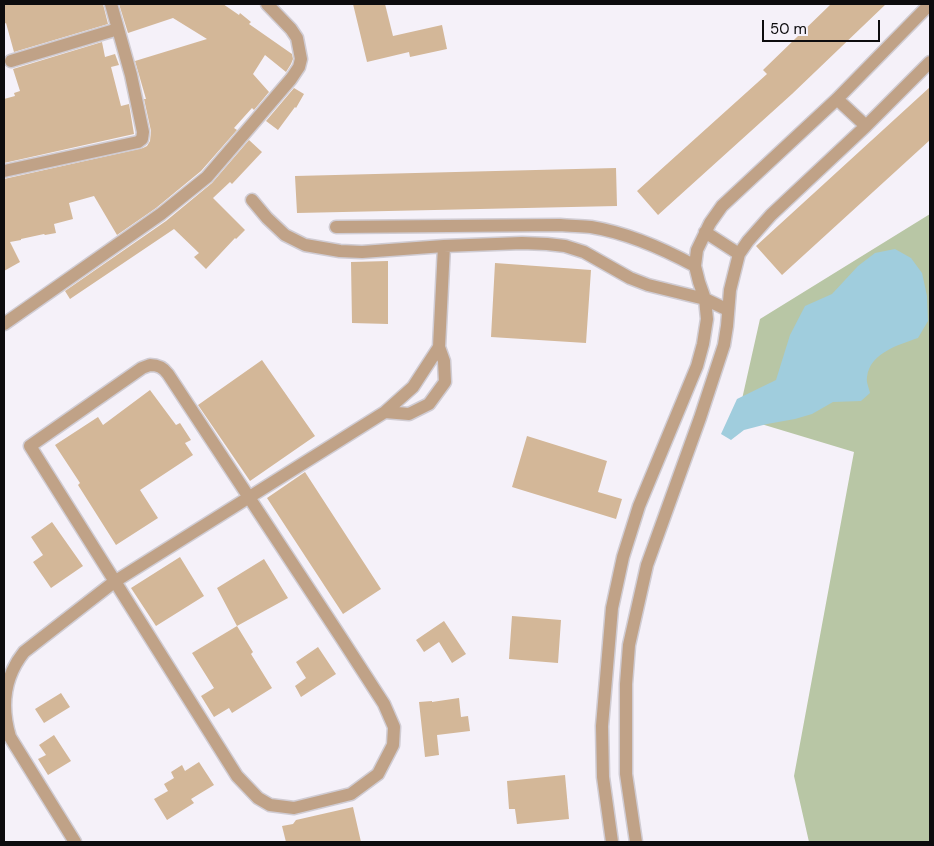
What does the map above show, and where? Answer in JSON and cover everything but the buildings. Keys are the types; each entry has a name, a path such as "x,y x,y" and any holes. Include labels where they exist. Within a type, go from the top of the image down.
{"street":[{"path":"4,171 141,141 143,132 133,85 111,4"},
{"path":"4,324 161,214 207,177 291,79 299,67 301,59 297,38 292,29 267,4"},
{"path":"612,842 603,777 602,726 612,608 623,557 639,506 697,366 703,344 707,319 706,299 695,266 697,250 705,232 722,206 837,99 930,4"},
{"path":"12,61 118,29"},
{"path":"636,842 626,774 626,684 629,645 647,565 700,418 724,344 732,281 739,254 771,215 866,126 930,62"},
{"path":"837,99 866,126"},
{"path":"252,200 285,235 304,245 340,252 522,243 565,246 584,252 630,278 648,285 706,299 728,310"},
{"path":"336,227 560,225 590,227 653,245 695,266"},
{"path":"705,232 739,254"},
{"path":"385,412 410,414 429,404 445,382 444,361 439,347 444,246"},
{"path":"75,842 10,737 6,725 5,711 8,680 16,662 24,652 114,582 385,412 413,387 439,347"},
{"path":"150,365 160,366 164,369 249,497 384,704 394,727 393,745 378,774 351,794 294,808 270,805 258,798 237,776 114,582 30,446 142,368 150,365"}],"green space":[{"path":"930,214 930,842 809,842 794,776 854,452 738,417 760,319"}],"water":[{"path":"895,249 911,258 922,273 927,296 928,321 918,338 886,351 873,362 867,377 870,393 861,401 833,402 812,414 744,430 731,440 721,434 737,399 776,380 790,335 805,306 832,294 858,266 875,253"}]}
